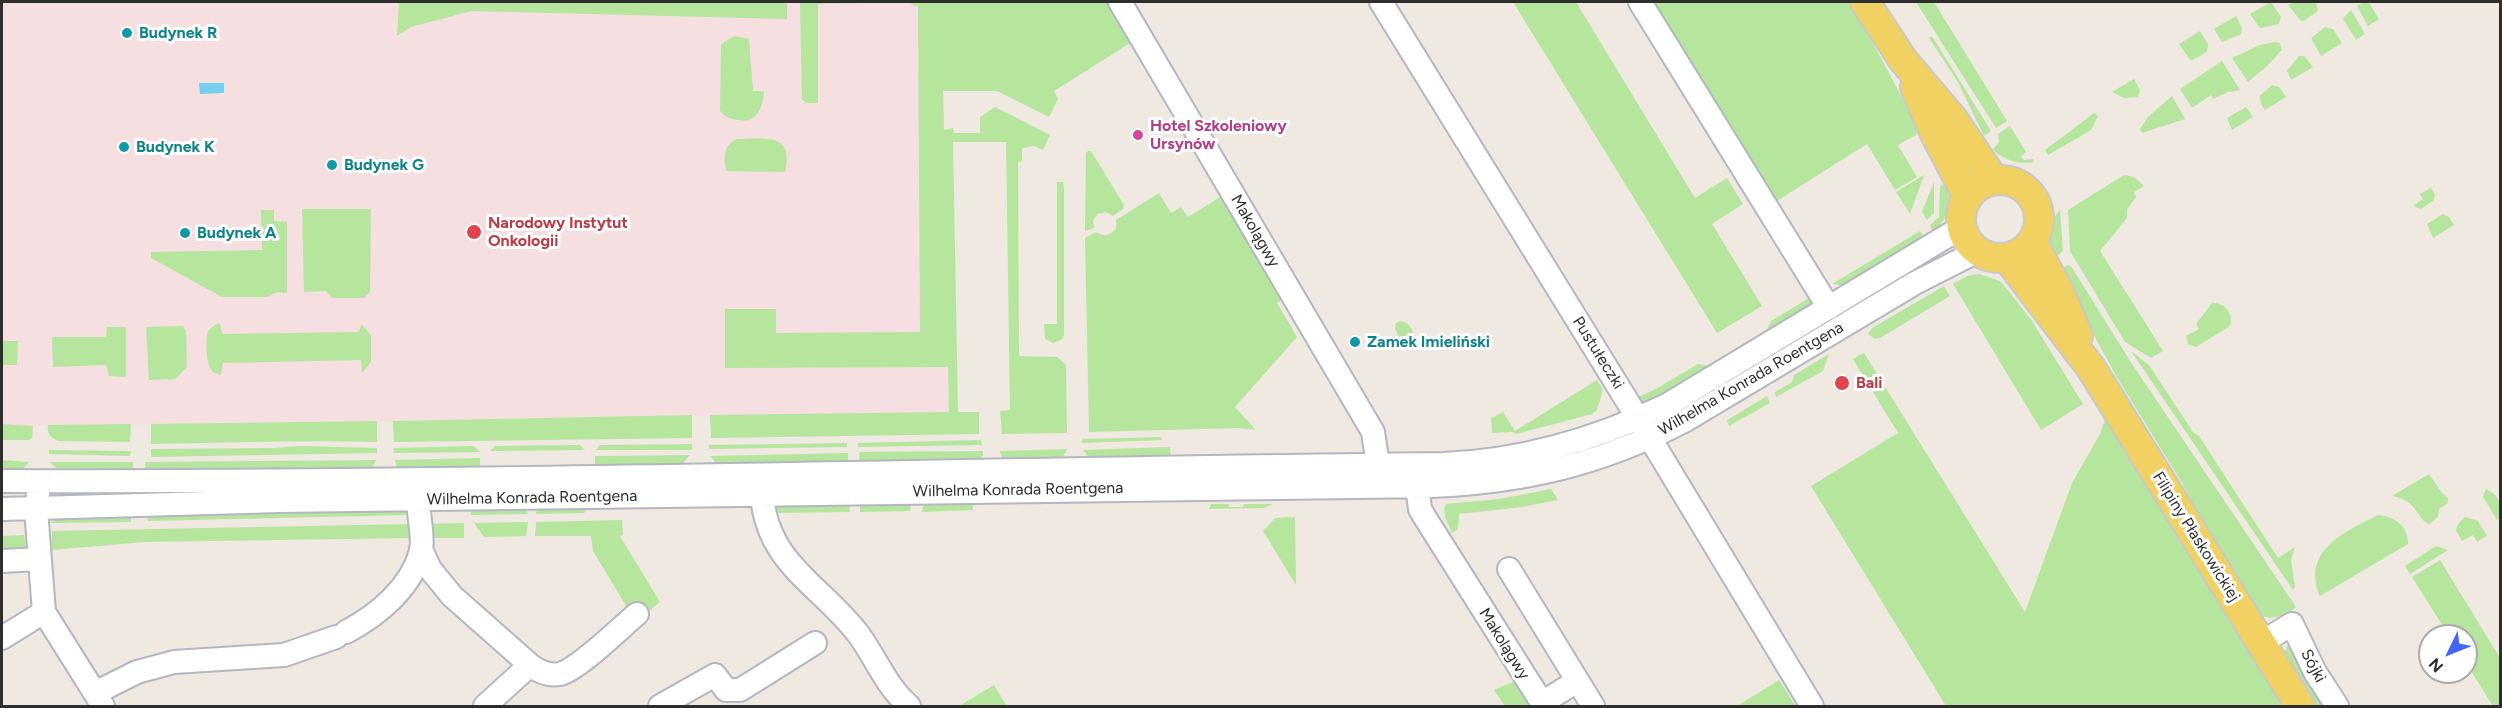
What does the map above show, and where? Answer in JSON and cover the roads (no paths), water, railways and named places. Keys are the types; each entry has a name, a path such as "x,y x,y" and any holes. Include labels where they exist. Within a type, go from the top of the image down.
{"main road":[{"path":"1866,2 1904,60 1953,119 1994,180"},
{"path":"1904,60 1935,134 1968,197"},
{"path":"1994,180 2015,182 2029,192 2040,217 2038,230 2032,242 2025,250 2007,258 1997,258 1978,251 1970,243 1962,227 1961,216 1968,197 1979,186 1994,180"},
{"name":"Filipiny Płaskowickiej","path":"2032,242 2059,291 2091,368"},
{"name":"Filipiny Płaskowickiej","path":"2007,258 2091,368 2300,706"}],"street":[{"name":"Makolągwy","path":"1120,2 1373,432 1378,465"},
{"name":"Pustułeczki","path":"1381,2 1644,428 1812,706"},
{"path":"1640,2 1829,308"},
{"name":"Wilhelma Konrada Roentgena","path":"2,509 222,502 1416,486 1496,482 1537,475 1594,460 1644,428 1694,390 1962,227"},
{"name":"Wilhelma Konrada Roentgena","path":"2,481 139,483 1378,465 1456,463 1511,458 1684,421 1915,283 1978,251"},
{"path":"39,481 36,509 44,612 99,700 137,672 174,662 284,655 341,635 373,616 395,595 413,569 421,549"},
{"name":"Makolągwy","path":"1416,486 1420,509 1424,516 1543,705"},
{"path":"762,495 767,526 779,550 854,629 890,688 909,706"},
{"path":"418,499 421,549 430,569 452,596 537,670 549,674 568,671 637,614"},
{"path":"2,561 39,559"},
{"path":"1509,569 1593,706"},
{"path":"2,638 44,612"},
{"name":"Sójki","path":"2261,643 2292,624 2315,672 2337,706"},
{"path":"660,706 715,675 726,690 740,690 815,643"},
{"path":"485,706 530,665"},
{"path":"1543,705 1577,681"}],"water":[{"path":"199,83 224,83 224,93 200,94"}],"place":[{"name":"Budynek R","path":"127,33"},
{"name":"Hotel Szkoleniowy Ursynów","path":"1138,135"},
{"name":"Budynek K","path":"124,147"},
{"name":"Budynek G","path":"332,165"},
{"name":"Narodowy Instytut Onkologii","path":"474,232"},
{"name":"Budynek A","path":"185,233"},
{"name":"Zamek Imieliński","path":"1355,342"},
{"name":"Bali","path":"1842,383"}]}
